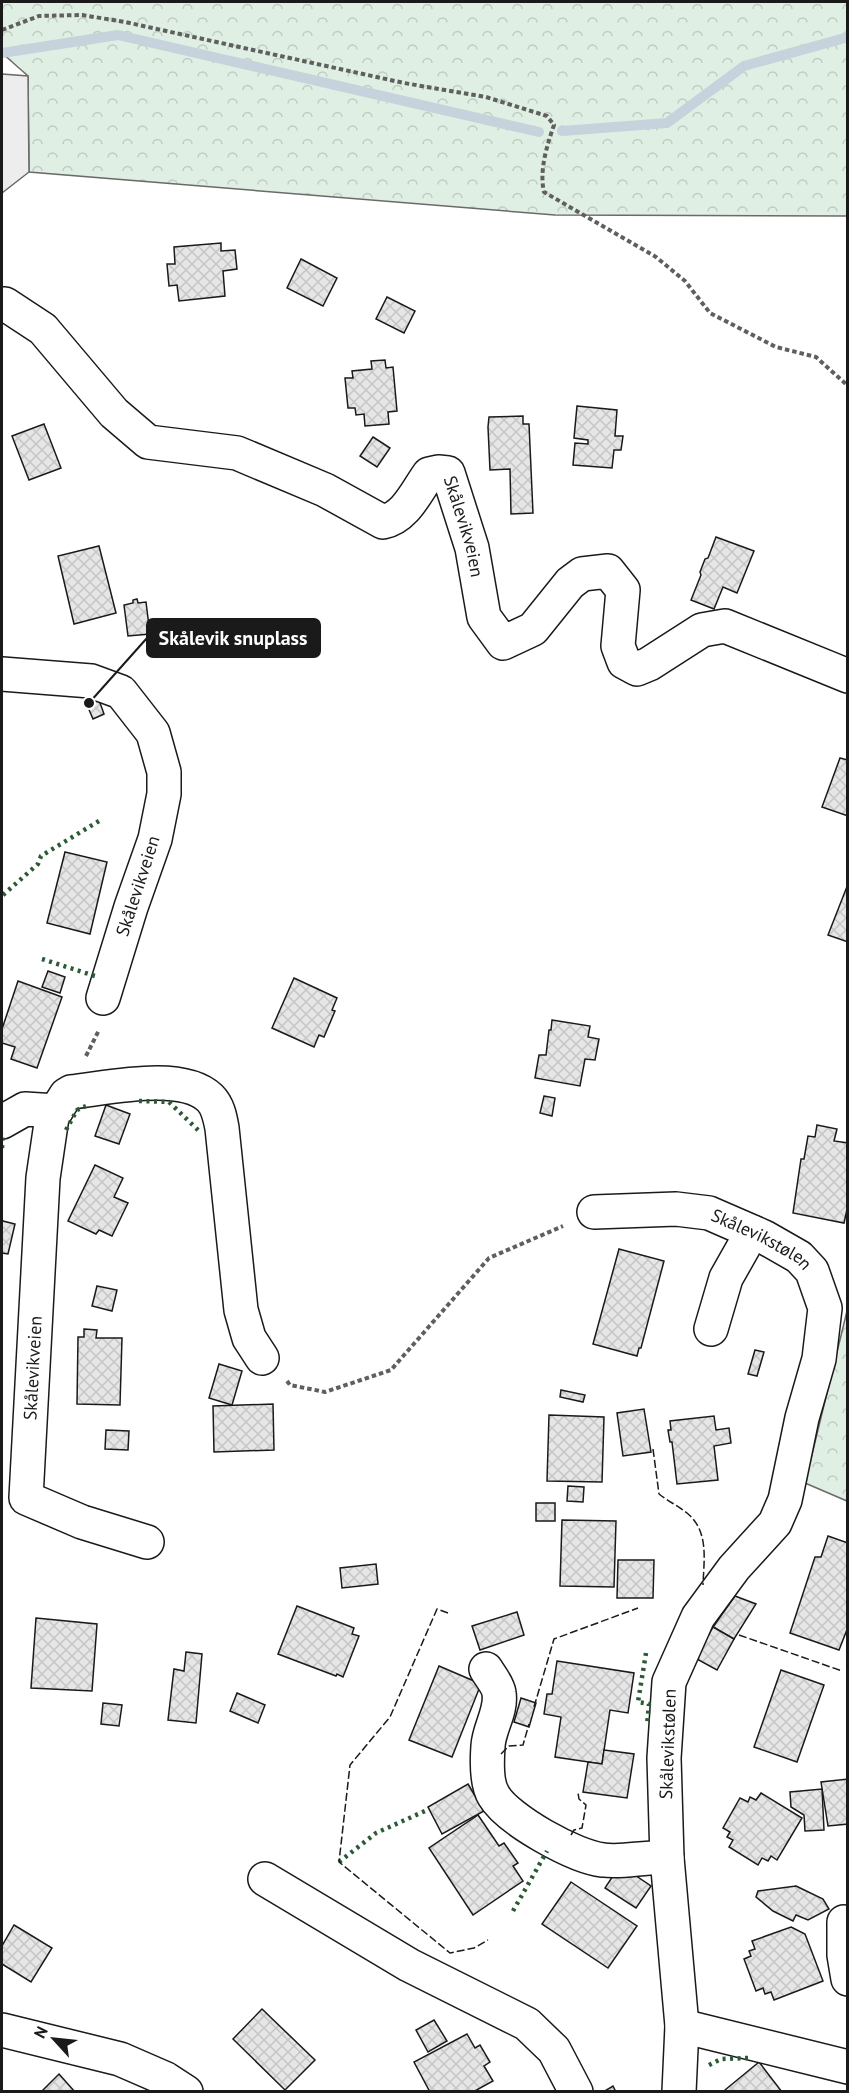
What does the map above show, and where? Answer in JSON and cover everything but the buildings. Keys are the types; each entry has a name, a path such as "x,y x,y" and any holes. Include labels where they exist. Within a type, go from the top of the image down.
{"street":[{"name":"Skålevikveien","path":"2,304 43,329 114,413 148,442 237,453 325,490 383,522 395,520 402,513 429,474 448,473 472,548 484,617 503,643 533,629 570,583 582,574 608,571 623,590 618,646 624,662 637,669 649,664 702,630 725,626 848,676"},
{"name":"Skålevikveien","path":"2,674 91,681 111,688 121,692 153,732 164,772 164,794 155,839 103,998"},
{"path":"2,1122 25,1109 166,1082 195,1088 210,1098 218,1110 222,1128 241,1310 249,1338 262,1358"},
{"name":"Skålevikveien","path":"64,1101 52,1117 44,1178 26,1498 82,1522 147,1542"},
{"name":"Skålevikstølen","path":"594,1212 676,1209 709,1213 752,1232 799,1257 812,1271 825,1308 819,1359 802,1418 785,1500 775,1523 734,1568 698,1617 669,1682 664,1758 667,1858 682,2026 679,2091"},
{"path":"711,1329 726,1278 752,1232"},
{"path":"486,1669 499,1691 498,1708 488,1744 488,1776 493,1796 508,1811 531,1828 581,1856 605,1861 667,1858"},
{"path":"265,1880 410,1965 527,2024 554,2050 576,2091"},
{"path":"844,1922 844,1954 848,1979"},
{"path":"682,2026 848,2067"},
{"path":"2,2031 120,2059 166,2079 186,2091"}],"path":[{"path":"2,30 39,16 82,15 125,22 404,83 486,98 547,116 554,125 541,181 544,192 656,257 685,280 711,313 776,347 816,357 848,386"},
{"path":"64,1101 75,1070 91,1049 104,1020 103,998"},
{"path":"262,1358 290,1385 324,1392 392,1370 489,1258 594,1212"}],"green space":[{"path":"2,2 847,2 847,216 555,215 29,172 28,76 2,53"},
{"path":"847,1311 847,1501 805,1483"}],"shaded area":[{"path":"2,74 28,76 29,172 2,193"}],"waterway":[{"path":"2,53 118,35 539,132"},
{"path":"562,131 667,123 744,66 848,37"}],"hedge":[{"path":"3,895 38,864 41,856 99,821"},
{"path":"42,959 98,977"},
{"path":"139,1101 169,1102 200,1132"},
{"path":"66,1130 77,1110 86,1106"},
{"path":"2,1148 3,1133"},
{"path":"646,1653 638,1702 649,1704 647,1725"},
{"path":"339,1862 376,1833 425,1811"},
{"path":"513,1911 547,1851"},
{"path":"709,2065 721,2059 748,2058"}],"fence":[{"path":"653,1449 659,1494 687,1513 699,1528 704,1546 703,1585"},
{"path":"534,1707 554,1639 638,1608"},
{"path":"448,1613 437,1609 390,1717 350,1765 339,1862 450,1953 474,1948 488,1940"},
{"path":"739,1635 842,1671"},
{"path":"501,1754 509,1746 523,1745 529,1724"},
{"path":"571,1835 574,1830 582,1828 586,1805 579,1799 578,1793"}],"place":[{"name":"Skålevik snuplass","path":"89,703"}]}
